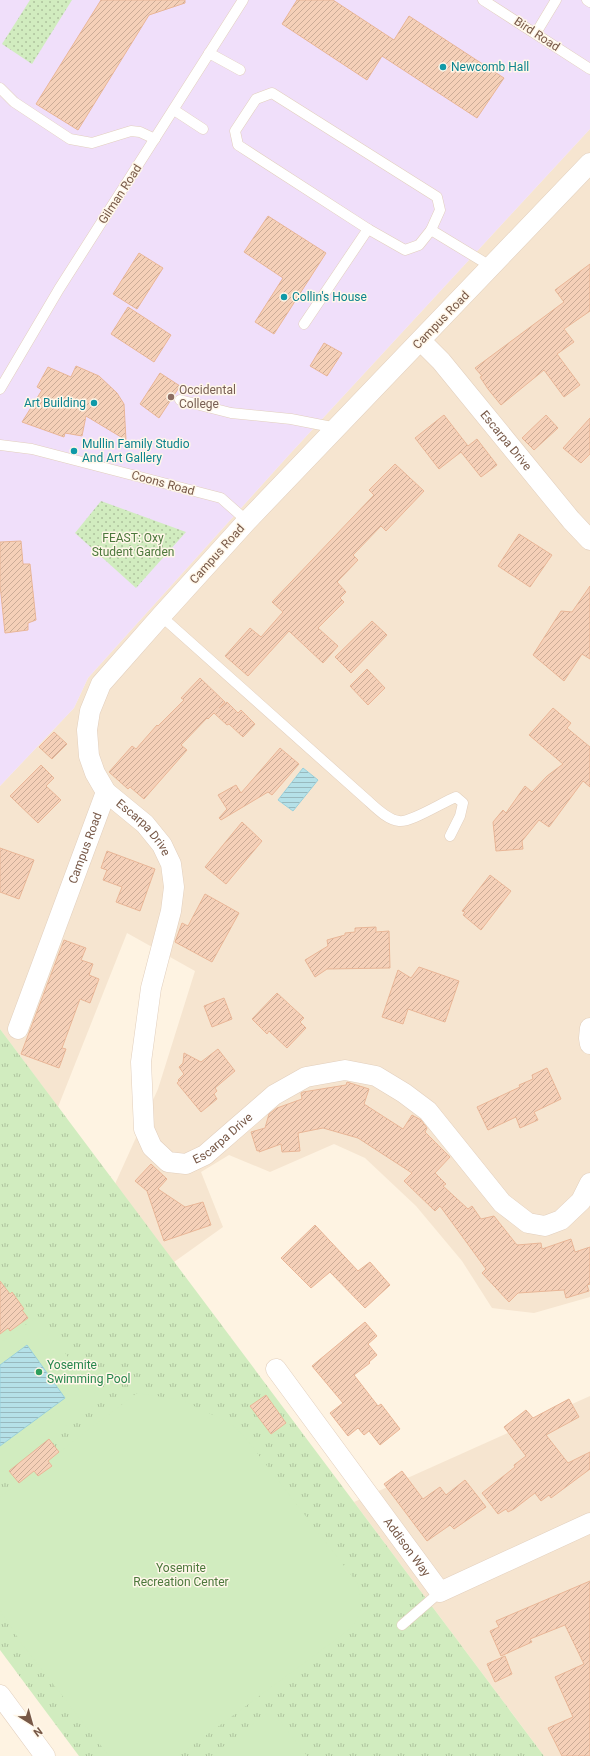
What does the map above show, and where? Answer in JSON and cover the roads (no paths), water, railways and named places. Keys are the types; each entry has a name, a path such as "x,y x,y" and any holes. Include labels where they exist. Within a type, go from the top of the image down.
{"street":[{"name":"Campus Road","path":"18,1029 106,792 95,773 89,756 87,730 90,711 101,684 247,521 590,163"},
{"name":"Escarpa Drive","path":"421,341 441,361 571,520 590,540"},
{"name":"Escarpa Drive","path":"106,792 145,824 162,845 171,864 174,887 171,911 151,988 141,1062 144,1129 152,1147 168,1162 186,1164 205,1154 274,1095 306,1077 345,1070 376,1076 404,1093 428,1111 502,1203 528,1223 545,1226 561,1220 581,1201 590,1183"},
{"path":"590,1028 588,1038 590,1044"},
{"name":"Addison Way","path":"276,1369 440,1592"},
{"path":"440,1592 590,1523"},
{"path":"2,1702 45,1756"}],"lane":[{"name":"Gilman Road","path":"0,389 59,289 243,0"},
{"name":"Bird Road","path":"483,0 590,69"},
{"path":"536,33 556,0"},
{"path":"210,53 240,70"},
{"path":"0,88 14,102 70,139 92,143 131,131 140,132 155,139"},
{"path":"272,94 436,197 440,210 431,230 419,245 405,250 368,229 238,145 235,131 256,99 272,94"},
{"path":"174,110 203,129"},
{"path":"304,324 368,229"},
{"path":"431,230 492,267"},
{"path":"180,400 231,413 291,419 337,428"},
{"name":"Coons Road","path":"0,445 32,449 221,498 247,521"},
{"path":"161,616 386,816 399,821 411,819 442,802 456,797 463,803 460,816 450,836"},
{"path":"402,1625 440,1592"}],"water":[{"path":"303,768 318,780 293,811 278,800"},
{"path":"27,1345 65,1398 0,1446 0,1365"}],"place":[{"name":"Newcomb Hall","path":"443,67"},
{"name":"Collin's House","path":"284,297"},
{"name":"Occidental College","path":"171,397"},
{"name":"Art Building","path":"94,403"},
{"name":"Mullin Family Studio And Art Gallery","path":"74,451"},
{"name":"Yosemite Swimming Pool","path":"39,1372"}],"park label":[{"name":"FEAST: Oxy Student Garden","path":"133,545"},
{"name":"Yosemite Recreation Center","path":"181,1575"}]}
